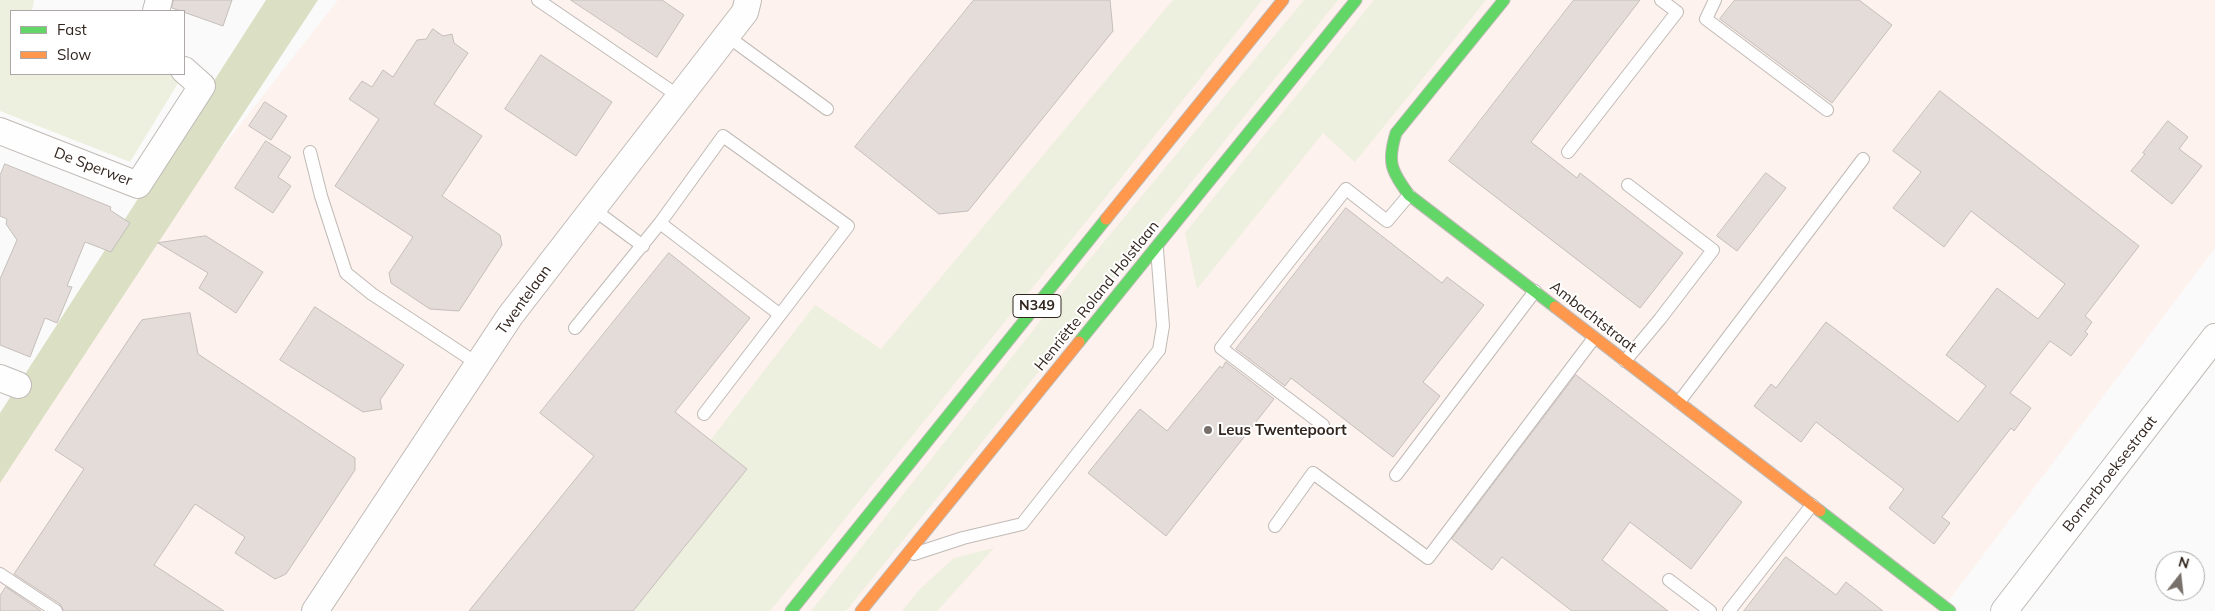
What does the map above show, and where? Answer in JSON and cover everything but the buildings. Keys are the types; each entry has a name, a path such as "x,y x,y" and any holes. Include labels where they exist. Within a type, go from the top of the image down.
{"main road":[{"name":"N349","path":"791,611 1283,0"},
{"name":"Henriëtte Roland Holstlaan","path":"861,611 1356,0"},
{"name":"Ambachtstraat","path":"1504,0 1396,133 1389,155 1392,174 1409,195 1950,611"}],"street":[{"name":"Twentelaan","path":"315,611 510,316 727,36 745,12 748,0"},
{"name":"De Sperwer","path":"0,131 138,185 202,86 185,71"},
{"name":"Bornerbroeksestraat","path":"2004,611 2215,337"}],"lane":[{"path":"538,0 680,96"},
{"path":"1568,152 1677,12 1661,0"},
{"path":"1715,0 1706,19 1826,110"},
{"path":"727,36 827,109"},
{"path":"575,328 643,246 723,136 848,226 704,414"},
{"path":"310,152 321,196 346,273 372,294 478,364"},
{"path":"1678,402 1863,159"},
{"path":"1625,361 1713,250 1628,185"},
{"path":"1323,425 1221,348 1346,190 1387,221 1409,195"},
{"path":"593,209 643,246"},
{"path":"660,223 780,314"},
{"path":"904,558 962,538 1022,524 1159,350 1163,326 1157,247"},
{"path":"1396,476 1535,291"},
{"path":"1275,526 1313,473 1428,558 1594,338"},
{"path":"1729,611 1812,505"},
{"path":"0,574 56,611"},
{"path":"1669,580 1710,611"}],"shaded area":[{"path":"338,0 2215,0 2215,248 1941,611 0,611 0,474 78,331"}],"green space":[{"path":"0,0 34,0 32,10 10,10 10,75 173,75 180,80 130,162 0,111"},
{"path":"266,0 318,0 0,483 0,413"},
{"path":"1173,0 1262,0 1101,203 770,611 633,611 678,554 687,547 651,517 815,305 881,349"},
{"path":"1304,0 1338,0 846,611 811,611 1080,271"},
{"path":"1374,0 1486,0 1355,162 1323,133 1197,289 1185,233"},
{"path":"994,548 937,611 902,611 919,590 954,558"}],"traffic: fast":[{"path":"1079,342 1356,0"},
{"path":"1504,0 1396,133 1391,159 1392,166 1409,195 1555,307"},
{"path":"791,611 1106,219"},
{"path":"1820,511 1950,611"}],"traffic: slow":[{"path":"1106,219 1283,0"},
{"path":"1555,307 1820,511"},
{"path":"861,611 1079,342"}],"place":[{"name":"Leus Twentepoort","path":"1208,430"}]}
